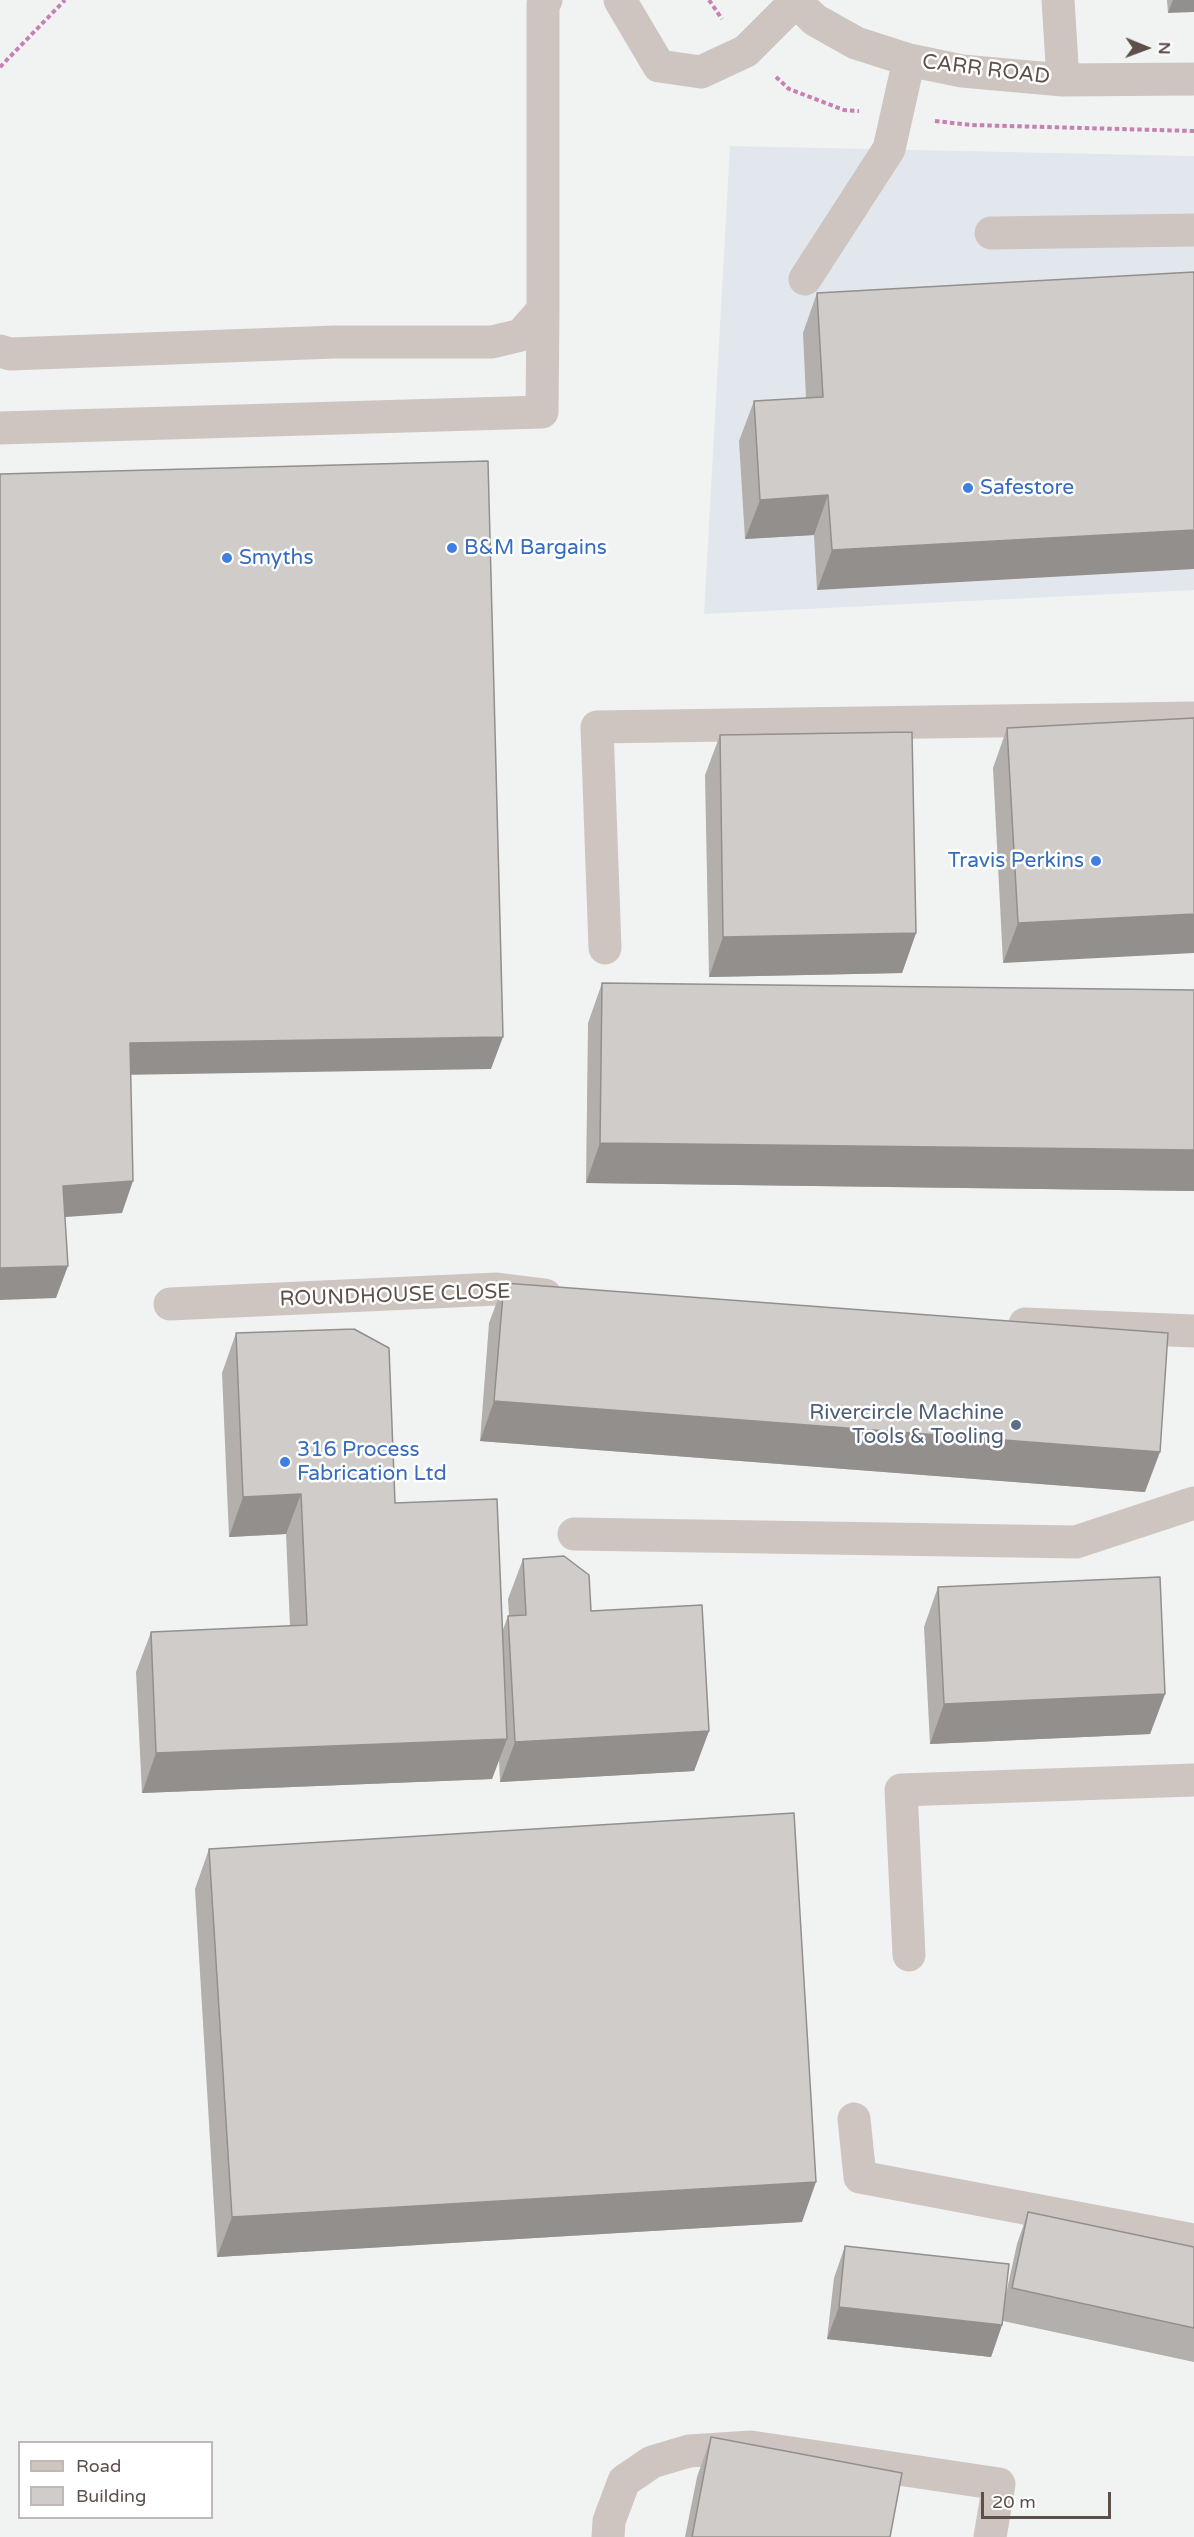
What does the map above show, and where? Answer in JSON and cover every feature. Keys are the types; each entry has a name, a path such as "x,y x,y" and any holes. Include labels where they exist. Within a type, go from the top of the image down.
{"street":[{"path":"0,428 542,412 543,4 546,0"},
{"path":"620,0 659,66 701,72 746,51 795,1"},
{"path":"1058,0 1063,80"},
{"name":"CARR ROAD","path":"795,1 815,20 856,43 909,60 962,71 1063,80 1194,79"},
{"path":"805,279 889,150 909,60"},
{"path":"991,233 1194,230"},
{"path":"0,351 10,354 336,342 492,342 521,335 543,310"},
{"path":"605,948 597,727 1194,718"},
{"name":"ROUNDHOUSE CLOSE","path":"170,1304 497,1290 579,1298"},
{"path":"992,1323 1194,1331"},
{"path":"574,1534 1076,1542 1194,1503"},
{"path":"909,1955 901,1790 1194,1780"},
{"path":"854,2119 860,2177 1194,2240"},
{"path":"608,2537 609,2521 624,2481 652,2462 689,2451 751,2446 999,2484 990,2537"}],"path":[{"path":"0,67 64,0"}],"shaded area":[{"path":"730,146 1194,156 1194,590 704,614"}],"building":[{"name":"Safestore","path":"1194,272 1194,530 832,550 828,495 760,500 754,401 823,397 817,293"},
{"path":"488,461 503,1037 130,1043 133,1181 63,1186 68,1266 0,1268 0,474"},
{"name":"Travis Perkins","path":"1194,718 1194,914 1018,923 1007,728"},
{"path":"912,732 916,933 723,937 720,735"},
{"path":"602,983 1194,990 1194,1150 600,1143"},
{"path":"504,1283 1168,1333 1160,1452 494,1401"},
{"path":"354,1329 389,1348 395,1503 497,1499 507,1739 156,1753 151,1632 307,1625 301,1494 243,1497 236,1333"},
{"path":"564,1556 589,1575 591,1611 702,1605 709,1731 515,1742 508,1616 526,1615 523,1559"},
{"path":"1160,1577 1165,1694 944,1704 938,1587"},
{"path":"794,1813 816,2182 232,2217 209,1849"},
{"path":"1028,2212 1194,2247 1194,2328 1012,2288"},
{"path":"845,2246 1009,2264 1002,2325 839,2307"},
{"path":"711,2437 902,2473 890,2537 692,2537"}],"place":[{"name":"Safestore","path":"968,488"},
{"name":"B&M Bargains","path":"452,548"},
{"name":"Smyths","path":"227,558"},
{"name":"Travis Perkins","path":"1096,861"},
{"name":"Rivercircle Machine Tools & Tooling","path":"1016,1425"},
{"name":"316 Process Fabrication Ltd","path":"285,1462"}]}
